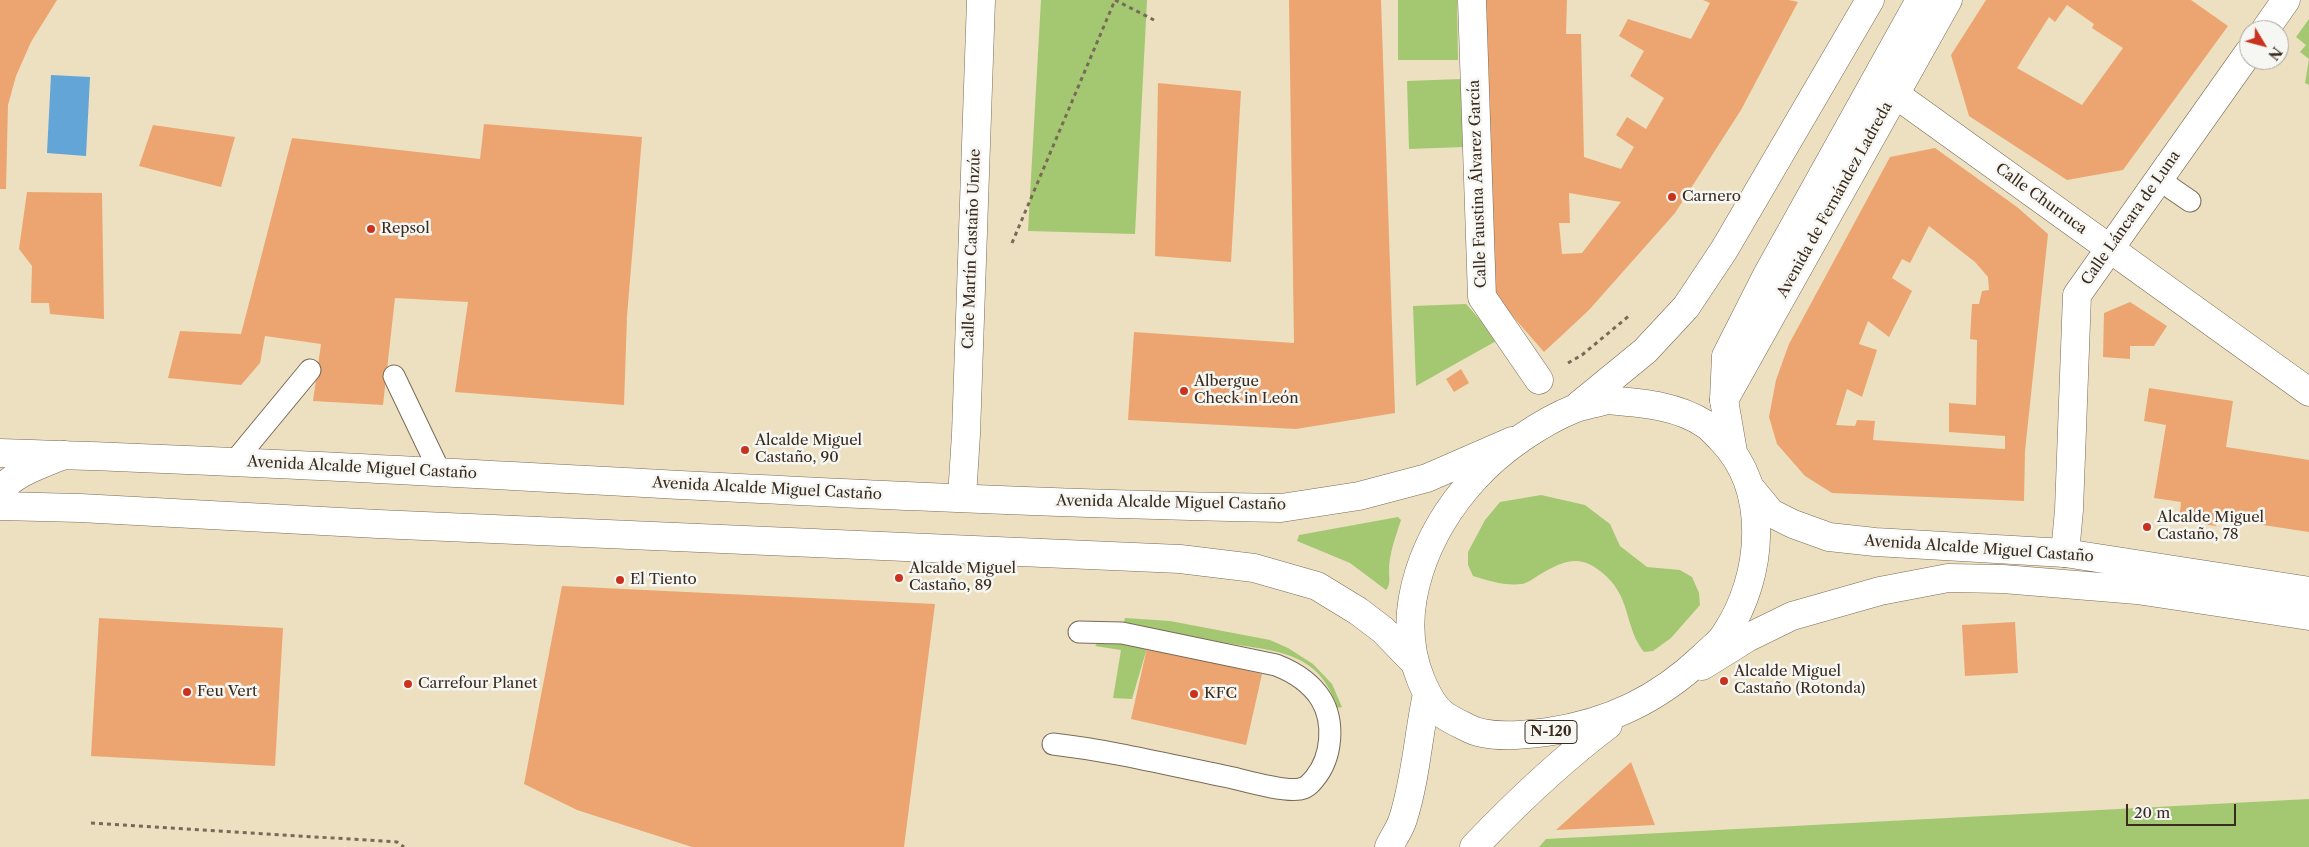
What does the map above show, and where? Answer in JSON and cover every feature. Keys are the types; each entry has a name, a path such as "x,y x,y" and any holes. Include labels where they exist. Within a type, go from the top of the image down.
{"main road":[{"name":"Calle Martín Castaño Unzúe","path":"962,497 966,434 981,0"},
{"name":"Calle Faustina Álvarez García","path":"1472,0 1482,297 1539,380"},
{"name":"N-120","path":"1627,711 1574,728 1534,734 1479,734 1443,714 1427,694 1413,661 1411,630 1414,597 1420,567 1433,537 1452,505 1476,476 1522,437 1576,408 1645,351 1686,307 1724,250 1870,0"},
{"name":"Avenida de Fernández Ladreda","path":"1733,452 1724,400 1726,356 1766,275 1920,0"},
{"name":"Avenida de Fernández Ladreda","path":"1724,400 1948,0"},
{"path":"2271,20 2286,0"},
{"name":"Calle Láncara de Luna","path":"2065,553 2069,510 2077,295 2239,66"},
{"name":"Calle Churruca","path":"1894,94 2309,392"},
{"name":"N-120","path":"1474,847 1510,809 1572,752 1627,711 1679,680 1725,635 1743,601 1756,558 1756,519 1752,490 1733,452 1706,424 1661,405 1607,400 1576,408"},
{"name":"Avenida Alcalde Miguel Castaño","path":"0,453 439,470 782,491 1281,508 1359,496 1427,478 1522,437"},
{"path":"0,492 26,471 64,455"},
{"name":"Avenida Alcalde Miguel Castaño","path":"1752,490 1771,512 1793,524 1829,537 1875,542 2065,553 2309,591"},
{"path":"0,506 80,508 378,524 1180,559 1254,568 1316,586 1358,611 1383,630 1413,661"},
{"name":"Avenida Alcalde Miguel Castaño","path":"1679,680 1747,638 1792,616 1880,591 1948,578 2004,579 2137,590 2309,616"},
{"path":"1389,847 1402,821 1416,767 1420,727 1427,694"}],"lane":[{"path":"2160,176 2171,188 2190,201"},
{"path":"234,462 310,370"},
{"path":"394,376 439,470"},
{"path":"1053,744 1088,748 1262,784 1301,789 1309,785 1317,776 1325,764 1329,748 1328,718 1322,701 1314,690 1291,671 1276,665 1122,633 1079,632"}],"path":[{"path":"1012,243 1115,0 1154,20"},
{"path":"1539,380 1582,355 1634,312"},
{"path":"90,823 397,842 404,847"}],"green space":[{"path":"1041,0 1147,0 1135,234 1028,231"},
{"path":"1398,0 1457,0 1458,60 1398,60"},
{"path":"2309,19 2309,59 2300,52 2306,45 2296,37"},
{"path":"2309,59 2309,85 2305,83"},
{"path":"1461,79 1464,147 1409,149 1407,81"},
{"path":"1466,304 1498,340 1416,386 1413,306"},
{"path":"1541,495 1585,505 1610,524 1620,546 1647,567 1680,570 1692,577 1699,593 1700,605 1671,638 1653,651 1644,652 1638,643 1615,586 1598,569 1590,564 1574,561 1566,562 1522,584 1503,584 1473,576 1468,565 1468,552 1485,520 1500,502"},
{"path":"1398,517 1401,520 1391,551 1389,583 1386,590 1350,563 1297,541 1299,535"},
{"path":"1125,618 1170,621 1270,640 1288,648 1313,664 1332,684 1342,707 1337,708 1328,687 1317,672 1286,654 1135,625 1124,622"},
{"path":"1110,640 1147,648 1132,699 1113,698 1121,650 1095,646 1099,641"},
{"path":"2309,799 2309,847 1539,847 1546,839"}],"water":[{"path":"51,75 90,77 86,156 47,153"}],"building":[{"path":"0,0 57,0 31,42 16,76 8,105 6,189 0,189"},
{"path":"1289,0 1381,0 1395,413 1296,429 1128,420 1134,332 1294,343"},
{"path":"1485,0 1567,0 1566,34 1581,34 1584,157 1621,169 1634,147 1616,135 1627,117 1646,129 1664,98 1630,76 1644,51 1619,36 1628,19 1691,39 1710,3 1703,0 1789,0 1798,2 1741,110 1675,213 1589,310 1544,352 1495,296","holes":["1569,193 1621,202 1582,253 1562,254 1559,223 1570,223"]},
{"path":"1986,0 2191,0 2228,26 2123,170 2067,180 1969,116 1951,55","holes":["2067,5 2094,24 2092,28 2123,48 2082,105 2017,68 2049,17 2055,22"]},
{"path":"1158,83 1241,91 1231,262 1155,256"},
{"path":"484,124 642,137 627,316 624,405 455,392 468,302 395,298 383,405 313,401 321,344 265,336 260,363 241,385 168,378 180,331 241,334 292,138 480,159"},
{"path":"153,125 235,137 221,187 139,166"},
{"path":"1935,148 2017,207 2048,234 2025,451 2024,501 1832,493 1805,476 1777,444 1769,417 1776,380 1789,344 1890,157","holes":["1929,226 1975,262 1988,277 1989,290 1982,291 1979,304 1972,304 1970,339 1977,340 1976,405 1949,403 1949,432 2005,436 2005,449 1873,440 1875,421 1857,420 1855,426 1836,425 1847,389 1862,397 1877,350 1859,344 1868,321 1889,337 1912,291 1892,278 1902,259 1910,263"]},
{"path":"27,192 102,193 104,319 50,314 49,303 31,303 32,266 19,249"},
{"path":"2130,302 2167,326 2154,346 2130,346 2130,359 2103,357 2104,313"},
{"path":"1461,369 1469,383 1454,392 1446,379"},
{"path":"2149,388 2233,401 2226,447 2309,460 2309,532 2217,518 2216,526 2179,521 2181,502 2154,498 2166,425 2144,421"},
{"path":"562,586 935,604 904,847 692,847 577,810 524,784"},
{"name":"Feu Vert","path":"99,618 283,628 275,766 91,756"},
{"path":"2015,622 2018,673 1965,676 1962,625"},
{"path":"1147,648 1262,674 1246,745 1131,719"},
{"path":"1631,762 1655,825 1556,830"}],"place":[{"name":"Carnero","path":"1672,197"},
{"name":"Repsol","path":"371,229"},
{"name":"Albergue Check in León","path":"1184,391"},
{"name":"Alcalde Miguel Castaño, 90","path":"745,450"},
{"name":"Alcalde Miguel Castaño, 78","path":"2147,527"},
{"name":"Alcalde Miguel Castaño, 89","path":"899,578"},
{"name":"El Tiento","path":"620,580"},
{"name":"Alcalde Miguel Castaño (Rotonda)","path":"1724,681"},
{"name":"Carrefour Planet","path":"408,684"},
{"name":"Feu Vert","path":"187,692"},
{"name":"KFC","path":"1194,694"}]}
